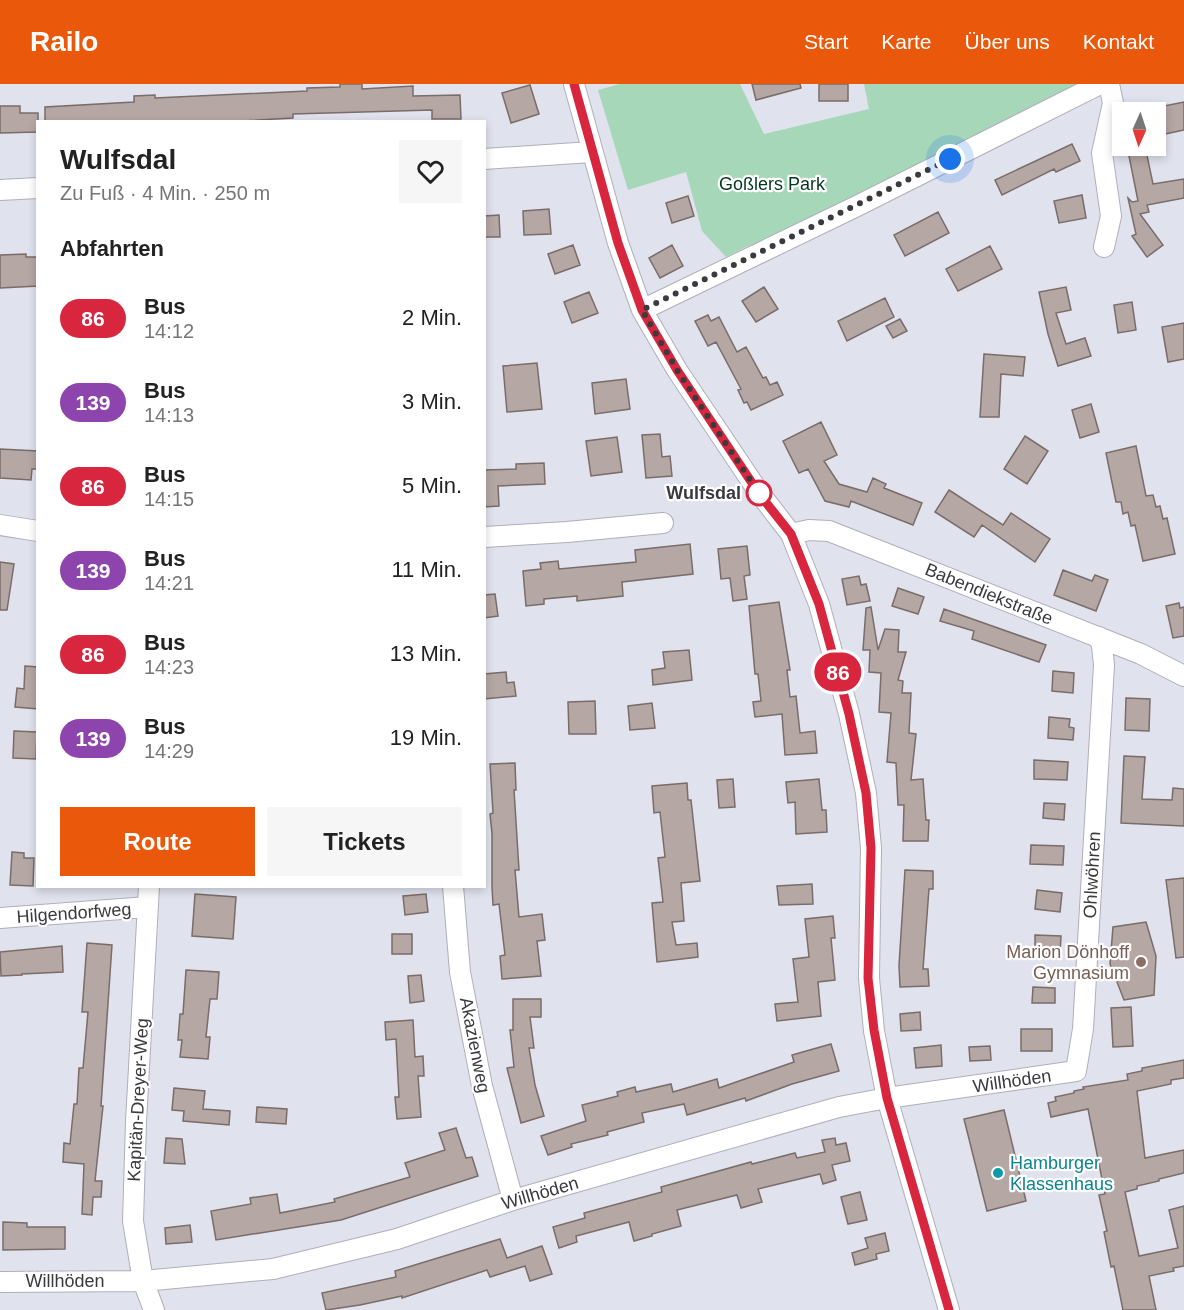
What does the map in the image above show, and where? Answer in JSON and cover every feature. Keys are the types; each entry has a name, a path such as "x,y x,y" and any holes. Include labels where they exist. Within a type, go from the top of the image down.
{"street":[{"path":"574,84 618,243 642,310 677,370 760,495 791,534 819,604 861,763 868,813 871,848 868,978 874,1030 887,1098 949,1310"},
{"path":"642,310 847,211 1100,84"},
{"path":"1104,247 1111,216 1102,153 1113,103 1109,84"},
{"path":"486,159 592,152"},
{"path":"0,190 36,188"},
{"path":"486,537 663,524"},
{"path":"0,525 36,531"},
{"name":"Babendiekstraße","path":"791,534 809,530 829,531 1141,654 1184,676"},
{"name":"Ohlwöhren","path":"1076,1071 1083,1029 1103,678 1104,655 1099,637"},
{"path":"1103,678 1129,658 1141,654"},
{"name":"Kapitän-Dreyer-Weg","path":"149,888 133,1221 143,1281 154,1310"},
{"name":"Akazienweg","path":"453,888 460,972 482,1086 513,1200"},
{"name":"Hilgendorfweg","path":"0,918 148,907"},
{"name":"Willhöden","path":"0,1281 143,1281 273,1269 397,1239 513,1200 839,1107 1076,1071"}],"green space":[{"name":"Goßlers Park","path":"620,84 740,84 764,134 869,109 864,84 1084,84 752,248 750,245 726,257 702,231 686,172 628,190 598,90"}],"building":[{"path":"340,84 362,84 362,89 413,86 413,96 460,95 461,119 432,119 432,110 293,114 293,118 258,120 45,120 45,107 134,102 134,96 155,95 155,98 307,91 307,88 340,87"},
{"path":"752,84 800,84 801,88 756,100"},
{"path":"819,84 848,84 848,101 819,101"},
{"path":"530,85 539,114 511,123 502,93"},
{"path":"1184,102 1184,130 1166,134 1166,106"},
{"path":"0,106 20,106 20,113 38,113 36,132 0,133"},
{"path":"1072,144 1080,161 1056,172 1054,169 1002,195 995,180"},
{"path":"1129,156 1147,156 1153,184 1184,179 1184,198 1147,205 1149,212 1140,214 1163,245 1147,257 1132,236 1136,234 1128,198 1132,202 1138,201"},
{"path":"1082,195 1086,218 1059,223 1054,201"},
{"path":"688,196 694,216 672,223 666,203"},
{"path":"549,209 551,234 524,235 523,211"},
{"path":"938,212 949,233 905,256 894,235"},
{"path":"499,215 500,237 486,237 486,216"},
{"path":"573,245 580,265 555,274 548,254"},
{"path":"672,245 683,266 660,278 649,258"},
{"path":"990,246 1002,269 958,291 946,269"},
{"path":"26,254 26,257 36,257 36,286 0,288 0,255"},
{"path":"764,287 778,309 756,322 742,301"},
{"path":"1066,287 1071,310 1056,313 1066,344 1085,338 1091,356 1058,366 1039,292"},
{"path":"589,292 598,313 572,323 564,302"},
{"path":"885,298 894,317 847,341 838,321"},
{"path":"1132,302 1136,330 1118,333 1114,305"},
{"path":"708,315 711,321 719,317 737,352 746,347 763,378 766,377 770,385 777,382 783,395 751,410 747,402 744,403 738,390 741,389 716,342 708,346 695,321"},
{"path":"900,319 907,331 893,338 886,326"},
{"path":"1184,323 1184,359 1168,362 1162,327"},
{"path":"984,354 1025,357 1023,376 1001,374 999,417 980,417"},
{"path":"537,363 542,409 507,412 503,366"},
{"path":"626,379 630,409 595,414 592,383"},
{"path":"1091,404 1099,432 1080,438 1072,410"},
{"path":"821,422 837,455 824,461 839,484 867,492 873,478 886,484 884,488 922,503 913,525 851,501 849,507 825,501 808,469 799,473 783,441"},
{"path":"660,434 662,457 670,456 672,476 646,478 642,435"},
{"path":"1025,436 1048,451 1027,484 1004,469"},
{"path":"617,437 622,472 591,476 586,441"},
{"path":"1136,446 1146,496 1153,495 1156,507 1160,506 1163,519 1167,518 1175,554 1143,561 1135,525 1131,526 1128,512 1123,514 1121,502 1116,502 1106,453"},
{"path":"0,449 36,451 36,469 32,469 31,480 0,478"},
{"path":"544,463 545,484 498,486 499,506 486,507 486,470 516,469 516,464"},
{"path":"949,490 1003,525 1011,513 1050,539 1035,562 982,525 974,537 935,512"},
{"path":"690,544 693,574 622,582 623,596 577,601 577,596 544,599 544,604 526,606 523,571 541,569 540,563 558,561 559,569 636,562 635,550"},
{"path":"747,546 750,575 744,576 747,599 733,601 730,578 721,579 718,549"},
{"path":"0,562 14,564 7,610 0,610"},
{"path":"1063,570 1092,581 1095,575 1108,580 1096,611 1054,595"},
{"path":"859,576 861,585 866,584 870,601 847,605 842,579"},
{"path":"898,588 924,597 918,614 892,606"},
{"path":"495,594 498,616 486,618 486,595"},
{"path":"779,602 790,670 787,670 790,697 796,696 800,733 815,731 817,753 785,755 782,714 755,717 753,702 761,701 758,674 755,674 749,606"},
{"path":"1179,603 1180,608 1184,607 1184,636 1173,638 1166,606"},
{"path":"871,607 878,650 885,629 899,630 898,652 906,652 898,680 903,681 902,693 911,693 909,733 916,734 911,780 923,779 926,820 929,820 928,841 903,841 904,805 898,805 896,763 887,762 891,713 879,712 881,673 869,672 870,650 863,650 866,608"},
{"path":"944,609 1046,645 1039,662 972,639 974,631 940,621"},
{"path":"689,650 692,680 653,685 652,670 665,668 663,652"},
{"path":"25,666 36,667 36,709 15,707 17,688 24,689"},
{"path":"1053,671 1074,673 1073,693 1052,691"},
{"path":"506,672 507,683 514,682 516,696 486,699 486,674"},
{"path":"1126,698 1150,699 1149,731 1125,730"},
{"path":"595,701 596,734 569,734 568,702"},
{"path":"652,703 655,728 630,730 628,706"},
{"path":"1049,717 1070,719 1069,727 1074,728 1073,740 1048,738"},
{"path":"14,731 36,732 36,759 13,758"},
{"path":"1124,756 1145,757 1142,799 1172,800 1173,788 1184,789 1184,826 1121,823"},
{"path":"1034,760 1068,762 1067,780 1034,779"},
{"path":"515,763 516,790 514,790 519,870 515,870 519,917 542,914 545,940 537,941 541,976 502,979 500,956 505,955 499,904 493,905 490,814 493,813 490,764"},
{"path":"733,779 735,807 719,808 717,780"},
{"path":"819,779 822,810 826,810 827,832 796,834 795,802 788,803 786,782"},
{"path":"687,783 700,881 681,883 684,921 672,922 676,945 697,943 698,957 657,962 652,903 663,902 658,858 665,857 660,812 654,813 652,786"},
{"path":"1044,803 1065,804 1064,820 1043,818"},
{"path":"1031,845 1064,846 1063,865 1030,864"},
{"path":"12,852 24,853 24,858 34,858 33,886 10,885"},
{"path":"905,870 933,871 933,889 929,889 923,969 928,969 929,986 900,987 899,966"},
{"path":"1184,878 1184,957 1176,958 1166,880"},
{"path":"812,884 813,904 779,905 777,886"},
{"path":"1037,890 1062,893 1060,912 1035,909"},
{"path":"195,894 236,897 233,939 192,936"},
{"path":"426,894 428,912 405,915 403,896"},
{"path":"833,916 835,938 831,938 835,980 818,982 821,1016 777,1021 775,1004 798,1002 793,959 809,957 805,919"},
{"path":"1146,922 1156,956 1154,995 1124,1000 1110,964 1113,927"},
{"path":"392,934 412,934 412,954 392,954"},
{"path":"1035,935 1061,936 1060,954 1035,953"},
{"path":"87,943 112,945 101,1106 103,1106 95,1181 102,1181 101,1197 93,1197 92,1215 82,1214 84,1164 63,1162 64,1143 70,1144 74,1104 77,1104 79,1068 83,1068 88,1012 82,1012"},
{"path":"62,946 63,972 1,976 0,952"},
{"path":"186,970 219,972 217,999 210,999 206,1037 210,1037 208,1059 180,1057 182,1040 178,1040 180,1014 183,1014"},
{"path":"421,975 424,1001 410,1003 408,976"},
{"path":"1033,987 1055,988 1055,1003 1032,1003"},
{"path":"513,999 541,999 541,1017 530,1017 534,1048 529,1048 535,1085 544,1116 521,1123 507,1068 514,1067 510,1030 513,1030"},
{"path":"1131,1007 1133,1046 1113,1047 1111,1008"},
{"path":"920,1012 921,1030 901,1031 900,1014"},
{"path":"413,1020 415,1057 423,1056 424,1076 418,1076 421,1117 397,1119 395,1097 399,1097 396,1039 386,1040 385,1022"},
{"path":"1021,1029 1052,1029 1052,1051 1021,1051"},
{"path":"831,1044 839,1071 792,1084 746,1101 745,1098 687,1115 684,1104 642,1113 644,1122 607,1132 608,1135 571,1144 572,1147 548,1155 541,1136 586,1121 582,1105 618,1096 617,1092 635,1087 636,1092 671,1084 673,1092 717,1079 719,1088 794,1062 792,1055"},
{"path":"941,1045 942,1066 916,1068 914,1048"},
{"path":"990,1046 991,1060 970,1061 969,1047"},
{"path":"1184,1060 1184,1078 1171,1080 1171,1084 1137,1091 1145,1158 1184,1150 1184,1173 1137,1186 1137,1189 1125,1192 1139,1256 1178,1248 1169,1210 1184,1206 1184,1266 1173,1268 1174,1271 1149,1276 1156,1310 1123,1310 1104,1232 1107,1231 1099,1195 1105,1194 1088,1109 1051,1117 1048,1103 1056,1101 1055,1097 1074,1093 1074,1091 1084,1089 1083,1087 1128,1080 1127,1074 1142,1071 1142,1068"},
{"path":"174,1088 205,1091 203,1109 230,1111 229,1125 183,1121 184,1111 172,1110"},
{"path":"257,1107 287,1109 286,1124 256,1122"},
{"name":"Hamburger Klassenhaus","path":"1004,1110 1026,1201 987,1211 964,1119"},
{"path":"456,1128 466,1158 472,1157 478,1176 341,1220 216,1240 211,1211 251,1204 250,1198 277,1194 280,1213 335,1202 334,1199 410,1177 405,1163 445,1150 439,1133"},
{"path":"166,1138 182,1139 185,1164 164,1163"},
{"path":"835,1138 836,1145 846,1143 850,1161 832,1165 836,1180 823,1184 820,1174 758,1189 762,1202 741,1208 737,1195 677,1210 681,1226 634,1241 629,1222 576,1236 577,1242 559,1248 553,1227 585,1218 584,1213 662,1192 661,1187 751,1162 752,1164 795,1153 797,1158 825,1152 822,1140"},
{"path":"860,1192 867,1220 848,1224 841,1197"},
{"path":"3,1222 27,1223 27,1227 65,1227 65,1249 3,1250"},
{"path":"190,1225 192,1242 166,1244 165,1228"},
{"path":"885,1233 889,1251 876,1254 877,1259 855,1265 852,1253 868,1248 865,1238"},
{"path":"500,1239 507,1258 542,1246 552,1274 530,1281 525,1266 490,1277 487,1270 402,1298 402,1296 326,1310 322,1293 396,1277 395,1271"}],"bus line":[{"name":"86","path":"574,84 618,243 642,310 677,370 760,495 791,534 819,604 849,714 866,793 871,848 868,978 874,1030 887,1098 949,1310"}],"place":[{"name":"Wulfsdal","path":"759,493"},
{"name":"Marion Dönhoff Gymnasium","path":"1141,962"},
{"name":"Hamburger Klassenhaus","path":"998,1173"}],"route":[{"path":"759,493 760,495 677,370 642,310 950,159"}]}
